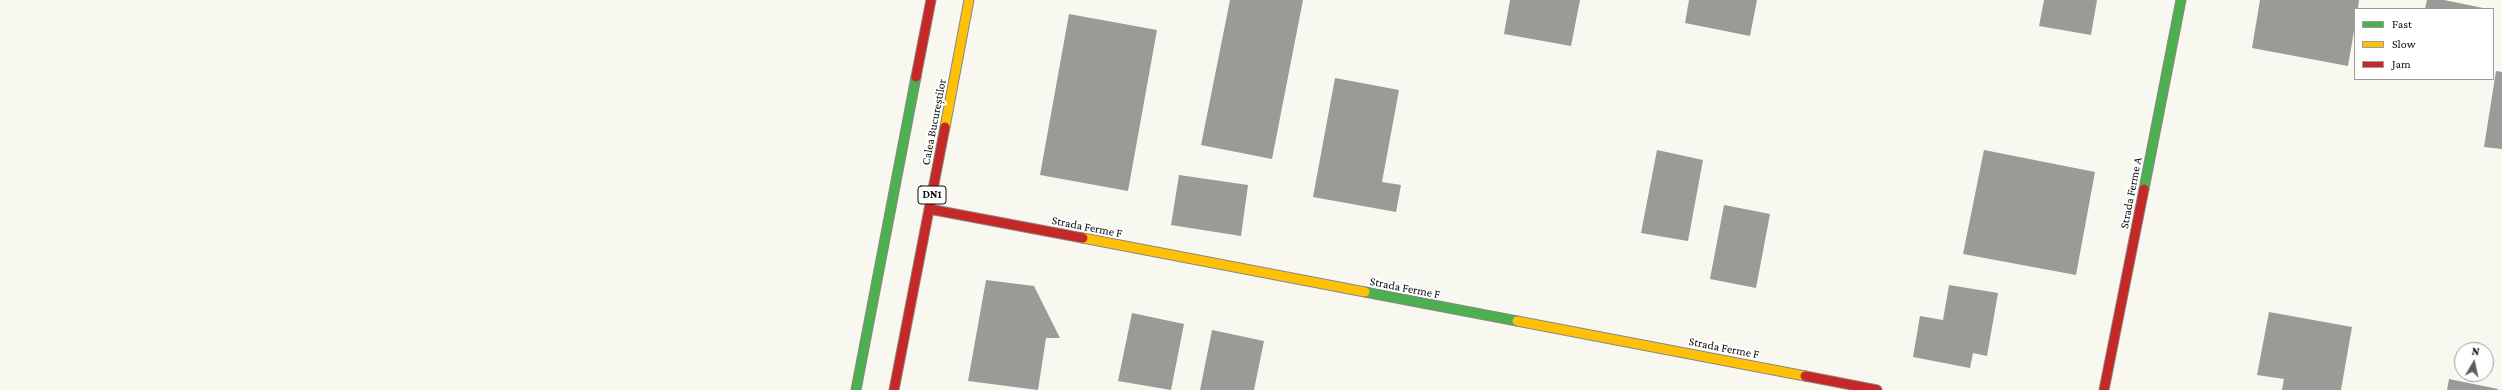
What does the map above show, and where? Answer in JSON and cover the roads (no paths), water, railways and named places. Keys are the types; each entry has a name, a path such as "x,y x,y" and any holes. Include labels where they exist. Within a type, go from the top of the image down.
{"main road":[{"path":"856,390 931,0"},
{"name":"Calea Bucureștilor","path":"894,390 969,0"},
{"name":"Strada Ferme A","path":"2104,390 2181,0"},
{"name":"Strada Ferme F","path":"929,209 1877,390"}]}
